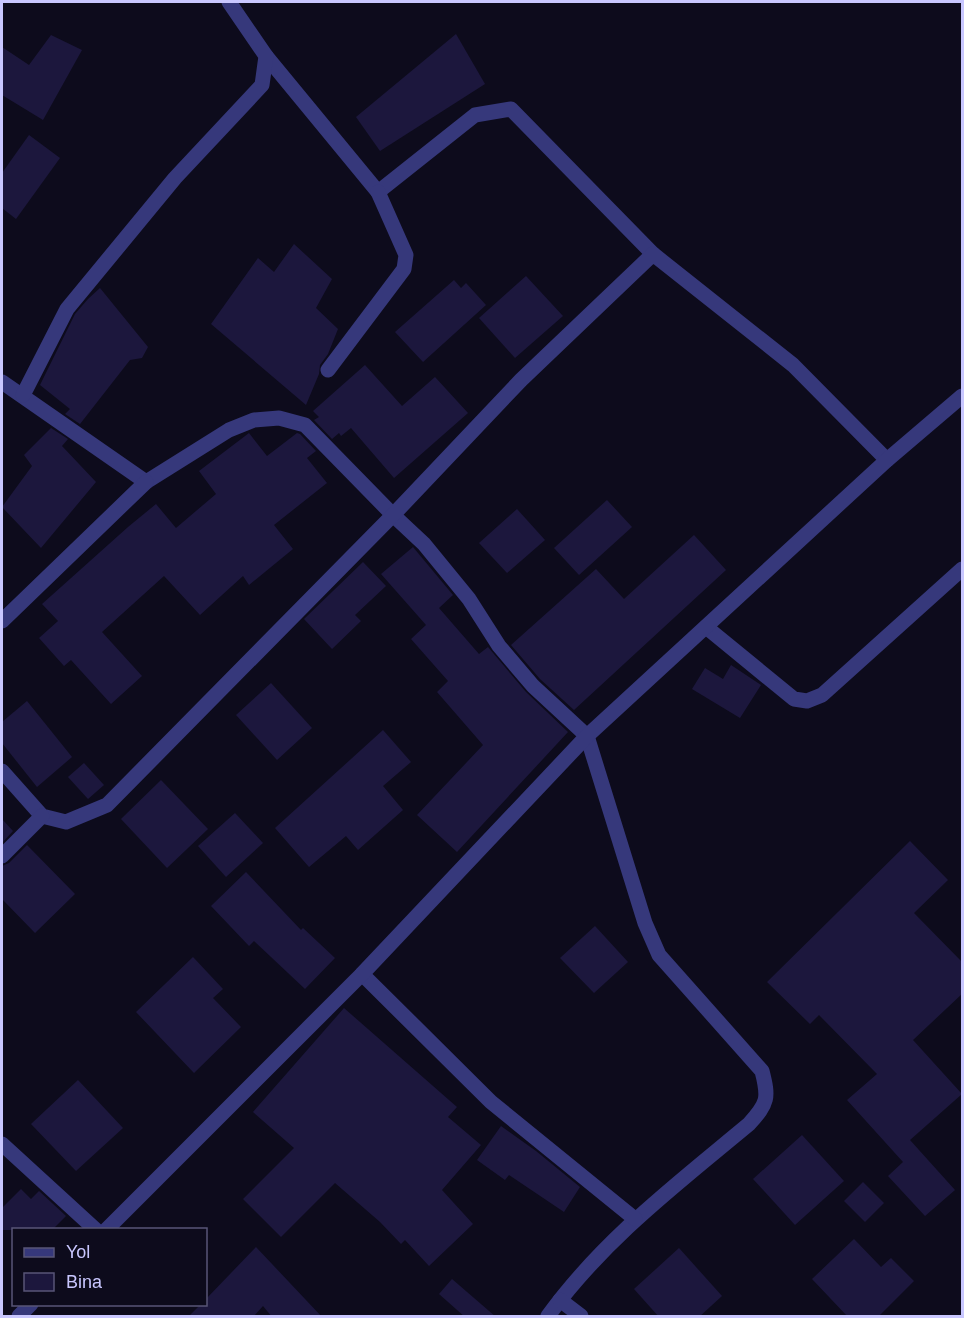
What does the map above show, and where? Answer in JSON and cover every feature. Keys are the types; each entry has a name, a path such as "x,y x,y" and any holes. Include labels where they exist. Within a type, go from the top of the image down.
{"street":[{"path":"229,2 266,56 378,192 406,255 404,269 328,370"},
{"path":"23,395 67,309 175,178 262,85 266,56"},
{"path":"378,192 476,115 511,109 652,254 793,365 887,460"},
{"path":"2,771 42,816 66,822 107,805 393,515 520,380 652,254"},
{"path":"2,382 146,482"},
{"path":"108,1228 362,974 587,736 887,460 963,396"},
{"path":"2,621 146,482 229,430 254,420 279,418 305,424 424,544 468,599 499,646 533,686 587,736 651,940 659,955 762,1071 768,1091 764,1107 749,1124 635,1219 595,1259 548,1317"},
{"path":"706,627 794,699 807,701 822,695 963,569"},
{"path":"2,856 42,816"},
{"path":"362,974 491,1102 635,1219"},
{"path":"2,1144 94,1228"},
{"path":"560,1300 581,1317"}],"building":[{"path":"456,34 485,84 380,151 356,117"},
{"path":"51,35 82,50 43,120 2,95 2,47 29,65"},
{"path":"29,135 60,158 16,219 2,208 2,173"},
{"path":"294,244 332,279 316,308 338,329 328,354 320,365 319,374 306,405 211,324 258,258 274,272"},
{"path":"526,276 563,316 515,358 479,318"},
{"path":"454,280 461,288 466,283 486,305 423,362 395,332"},
{"path":"100,288 148,347 142,358 130,360 80,424 65,414 70,409 40,385 75,314"},
{"path":"365,365 402,406 435,377 468,413 394,478 351,428 341,436 339,433 332,439 314,420 319,417 313,411"},
{"path":"51,428 68,439 62,446 96,482 41,548 2,507 32,466 24,455"},
{"path":"249,433 267,456 297,433 300,434 316,451 307,458 327,483 274,525 293,549 249,585 243,576 200,615 164,576 102,632 142,676 111,704 71,660 64,666 39,638 58,621 42,604 156,504 176,528 216,494 199,471"},
{"path":"607,500 632,527 579,575 554,548"},
{"path":"517,509 545,540 507,573 479,543"},
{"path":"694,535 726,570 574,710 540,679 511,645 596,569 624,599"},
{"path":"413,547 453,595 439,608 479,654 488,647 526,692 568,732 457,852 417,815 483,745 437,692 448,681 411,639 426,625 381,574"},
{"path":"363,562 386,586 355,615 361,621 332,649 304,619"},
{"path":"731,665 761,685 740,718 692,689 705,668 723,679"},
{"path":"271,683 312,728 277,760 236,715"},
{"path":"27,701 72,757 37,787 2,743 2,722"},
{"path":"383,730 411,762 383,786 403,810 358,850 346,836 309,867 275,828"},
{"path":"84,763 104,785 88,799 68,777"},
{"path":"161,780 208,829 167,868 121,819"},
{"path":"235,813 263,843 226,877 198,846"},
{"path":"2,819 13,831 2,843"},
{"path":"910,841 948,880 914,913 963,963 963,993 913,1040 962,1094 910,1140 955,1190 925,1216 888,1176 903,1162 847,1100 877,1074 819,1015 810,1024 767,982"},
{"path":"27,845 75,894 35,933 2,899 2,866 9,863"},
{"path":"246,872 301,930 303,928 335,958 305,989 254,941 249,946 211,906"},
{"path":"595,926 628,962 594,993 560,958"},
{"path":"193,957 223,989 213,998 241,1027 194,1073 136,1012"},
{"path":"344,1008 457,1107 448,1117 481,1145 442,1190 473,1224 429,1266 405,1240 401,1244 380,1222 335,1183 281,1237 243,1199 294,1148 253,1112"},
{"path":"78,1080 123,1128 76,1171 31,1124"},
{"path":"501,1126 580,1187 564,1212 509,1175 505,1180 477,1160"},
{"path":"802,1135 844,1181 795,1225 753,1179"},
{"path":"863,1182 884,1203 865,1222 844,1201"},
{"path":"21,1189 31,1199 39,1191 66,1216 54,1228 2,1230 2,1208"},
{"path":"854,1239 881,1267 891,1258 914,1281 878,1317 848,1317 812,1279"},
{"path":"256,1247 322,1317 272,1317 263,1306 253,1317 188,1317 199,1306 207,1306 207,1298"},
{"path":"679,1248 722,1296 699,1317 659,1317 634,1289"},
{"path":"452,1279 496,1317 465,1317 439,1294"}]}
